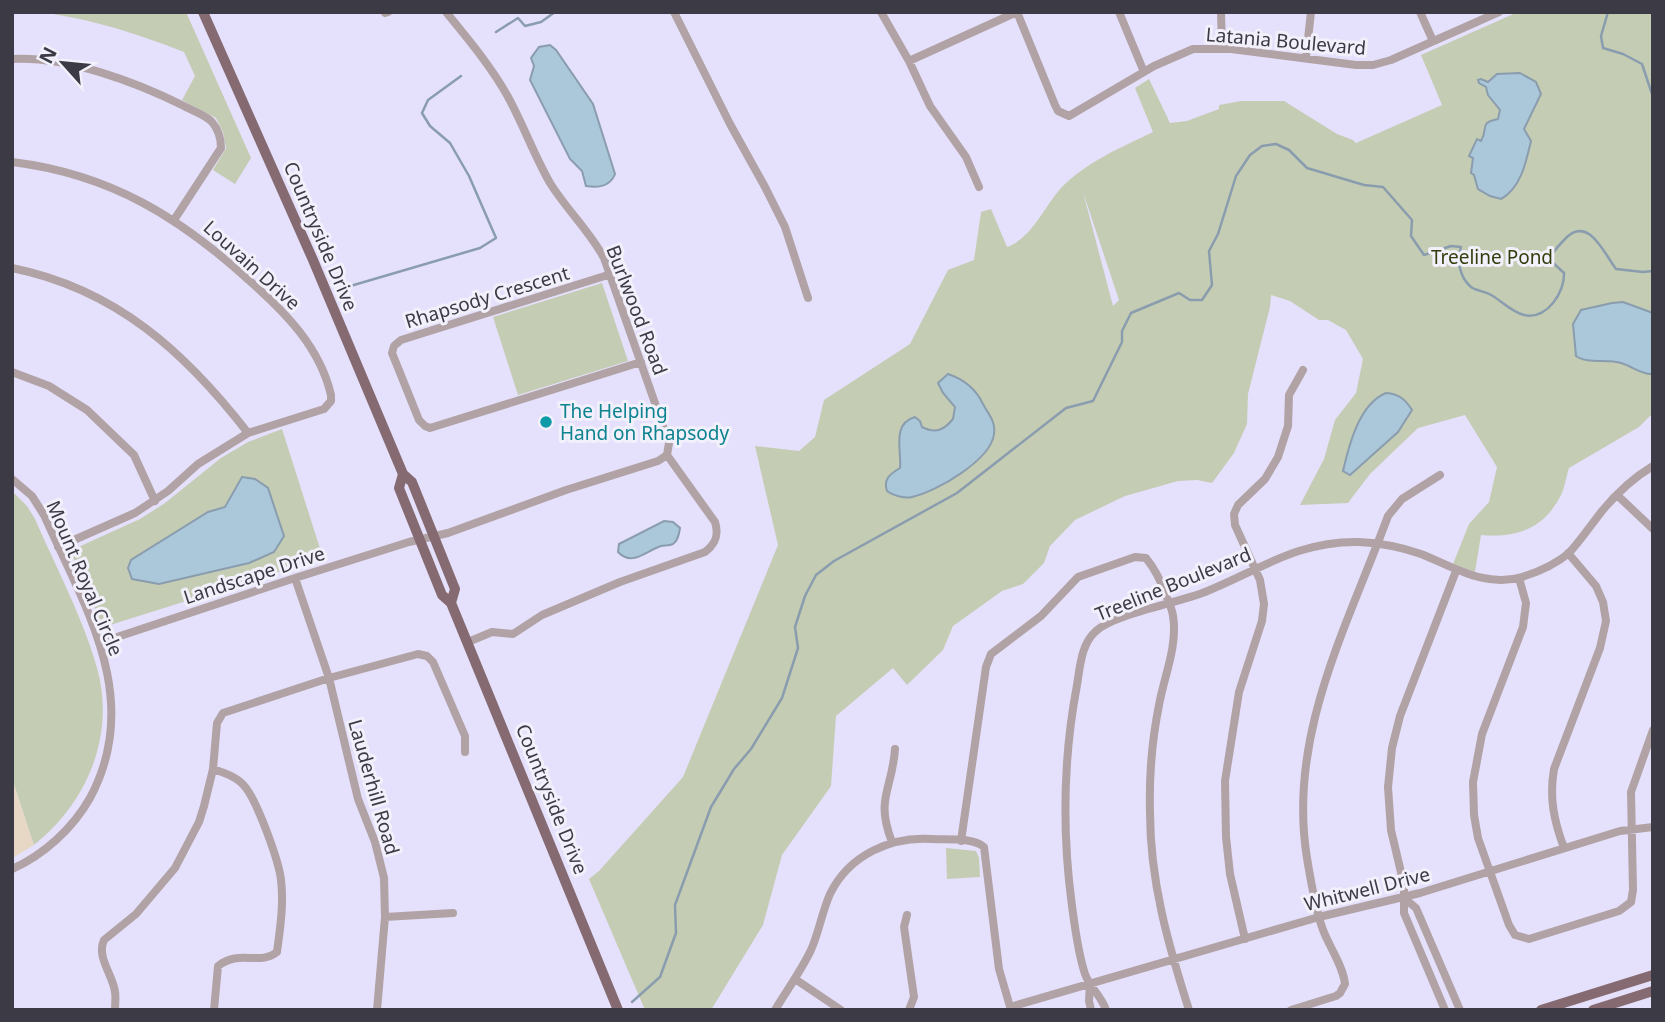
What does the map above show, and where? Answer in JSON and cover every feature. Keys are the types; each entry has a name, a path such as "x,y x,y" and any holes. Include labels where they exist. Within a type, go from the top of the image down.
{"main road":[{"name":"Countryside Drive","path":"203,12 313,260 403,474 412,482 455,589 451,603"},
{"name":"Countryside Drive","path":"403,474 399,488 442,595 451,603 468,642 618,1010"},
{"path":"1541,1010 1653,975"},
{"path":"1593,1010 1653,991"}],"street":[{"name":"Burlwood Road","path":"446,12 491,70 519,116 545,175 593,239 611,274 669,443 667,455"},
{"path":"674,12 785,227 808,298"},
{"path":"881,12 909,61 930,106 966,157 979,187"},
{"path":"909,61 1017,12"},
{"name":"Latania Boulevard","path":"1017,12 1055,105 1063,115 1075,114 1144,72 1186,51 1222,48 1373,65 1391,60 1499,12"},
{"path":"1119,12 1144,72"},
{"path":"1221,12 1222,48"},
{"path":"1306,57 1311,12"},
{"path":"1420,12 1433,41"},
{"path":"12,59 56,63 119,80 176,102 211,121 219,135 221,148 174,220"},
{"name":"Louvain Drive","path":"12,162 51,169 92,181 144,203 213,247 282,311 310,345 330,389 331,401 324,409 248,433 198,464 155,501 120,521 58,547"},
{"path":"12,268 52,278 85,291 134,319 217,393 248,433"},
{"name":"Rhapsody Crescent","path":"611,274 401,340 394,346 392,353 419,420 430,428 641,362"},
{"path":"1245,939 1230,874 1224,800 1233,722 1245,667 1263,613 1262,589 1235,524 1234,514 1238,505 1265,479 1278,457 1288,426 1289,396 1303,370"},
{"path":"12,372 49,386 87,410 134,455 155,501"},
{"path":"434,536 658,461 667,455 715,522 718,531 712,548 705,552 620,582 542,615 513,634 492,632 468,642"},
{"name":"Treeline Boulevard","path":"1106,1010 1102,997 1085,974 1074,923 1065,827 1069,732 1081,662 1089,639 1105,624 1203,593 1291,552 1312,546 1337,543 1377,544 1416,553 1456,571 1483,578 1519,578 1543,569 1568,554 1617,495 1653,466"},
{"path":"1291,1010 1336,996 1345,984 1320,917 1307,857 1304,826 1304,790 1309,742 1324,679 1388,516 1396,504 1440,475"},
{"name":"Mount Royal Circle","path":"12,479 24,488 38,505 58,547 99,643 110,681 113,706 111,737 102,771 84,807 63,833 41,852 12,869"},
{"path":"1617,495 1653,529"},
{"name":"Landscape Drive","path":"99,643 295,578 434,536"},
{"path":"1564,848 1552,811 1554,769 1600,648 1606,621 1603,602 1596,586 1568,554"},
{"path":"961,841 986,667 991,654 1041,616 1078,576 1135,557 1146,558 1152,565 1173,616 1173,640 1156,721 1151,760 1150,812 1155,886 1173,960 1189,1010"},
{"path":"1445,1010 1404,913 1404,885 1393,842 1388,805 1392,748 1406,699 1456,571"},
{"name":"Lauderhill Road","path":"295,578 329,678 355,787 384,878 385,917 377,1010"},
{"path":"1519,578 1526,603 1523,627 1482,734 1474,775 1476,828 1511,931 1521,938 1529,939 1628,906 1633,898 1632,786 1653,730"},
{"path":"115,1010 115,990 101,945 136,914 175,868 199,822 213,769 216,723 223,713 329,678 418,654 427,656 433,662 465,736 465,752"},
{"path":"892,842 885,821 883,802 893,769 895,749"},
{"path":"213,769 234,778 249,794 267,835 281,879 277,952 271,957 228,957 218,966 214,1010"},
{"name":"Whitwell Drive","path":"1010,1008 1320,917 1404,898 1631,829 1653,827"},
{"path":"775,1010 811,950 838,881 858,859 892,842 919,838 976,842 984,847 998,958 1010,1008"},
{"path":"1404,898 1416,908 1460,1010"},
{"path":"385,917 453,913"},
{"path":"907,915 904,927 914,997 909,1010"},
{"path":"795,979 841,1010"},
{"name":"Treeline Boulevard","path":"1090,984 1088,1001 1091,1010"}],"shaded area":[{"path":"12,778 34,845 12,858"}],"green space":[{"path":"40,12 186,12 251,158 235,184 213,170 226,148 223,132 216,118 182,100 195,76 184,52 113,28"},
{"name":"Treeline Pond","path":"1518,12 1653,12 1653,413 1639,427 1569,468 1561,495 1554,507 1538,523 1518,533 1481,535 1475,572 1453,564 1469,524 1489,502 1497,467 1465,415 1418,428 1370,474 1348,503 1300,505 1324,459 1335,420 1356,393 1363,359 1346,330 1328,320 1319,320 1290,301 1271,295 1248,394 1247,424 1234,453 1212,483 1197,480 1178,481 1125,496 1075,520 1050,546 1044,563 1023,584 1002,591 953,626 943,650 907,685 893,668 836,716 831,786 782,855 763,925 711,1010 645,1010 589,879 683,777 778,545 755,446 799,451 815,437 824,400 910,344 948,270 974,260 981,212 991,209 1007,247 1016,243 1031,229 1061,188 1082,170 1153,132 1135,88 1149,79 1170,123 1187,121 1219,109 1219,105 1241,101 1284,101 1356,143 1442,105 1421,55","holes":["1083,192 1119,300 1113,306"]},
{"path":"602,283 628,361 518,395 493,317"},
{"path":"282,429 323,558 107,626 102,625 72,555 74,549 140,519 165,503 221,458 248,442"},
{"path":"12,491 35,519 69,593 85,631 102,693 103,718 92,766 69,809 34,845 12,778"},
{"path":"946,848 976,851 980,877 947,879"}],"water":[{"path":"550,45 593,104 615,174 610,182 603,186 586,186 582,171 570,159 530,80 534,66 531,58 539,47"},
{"path":"1520,73 1536,82 1541,94 1524,129 1531,141 1522,174 1508,194 1501,199 1478,189 1471,173 1473,158 1469,156 1477,139 1481,141 1486,124 1498,119 1500,110 1488,95 1486,87 1478,80 1488,82 1497,74"},
{"path":"1623,302 1653,313 1653,374 1621,363 1586,360 1576,356 1573,324 1581,310"},
{"path":"948,374 968,385 977,394 994,425 991,444 973,464 935,489 909,497 892,494 887,491 886,483 890,475 900,468 899,439 903,426 915,417 922,427 936,430 943,428 953,419 955,407 938,383"},
{"path":"1386,393 1401,398 1412,410 1398,432 1350,475 1343,471 1357,426 1369,406"},
{"path":"242,477 255,479 268,488 284,536 274,552 249,563 159,584 132,579 128,568 131,560 208,512 225,507"},
{"path":"664,521 673,522 680,528 673,544 661,546 634,558 618,552 619,544"}],"waterway":[{"path":"496,32 518,18 525,26 541,22 555,12"},
{"path":"1608,12 1601,36 1603,48 1642,64 1653,97"},
{"path":"347,287 480,248 496,238 469,176 450,143 430,126 422,113 428,100 461,76"},
{"path":"632,1002 660,977 676,933 675,905 711,807 782,698 798,648 795,627 805,596 816,575 834,561 957,493 1066,408 1093,401 1122,342 1122,331 1131,313 1179,293 1190,300 1202,300 1212,285 1209,251 1218,234 1236,176 1250,155 1262,146 1276,144 1289,150 1307,168 1364,185 1383,187 1412,220 1411,236 1424,255 1451,246 1461,247 1460,268 1467,283 1519,314 1540,313 1558,296 1564,273 1549,259 1562,242 1575,232 1589,234 1616,269 1653,271"}],"place":[{"name":"The Helping Hand on Rhapsody","path":"546,422"}]}
